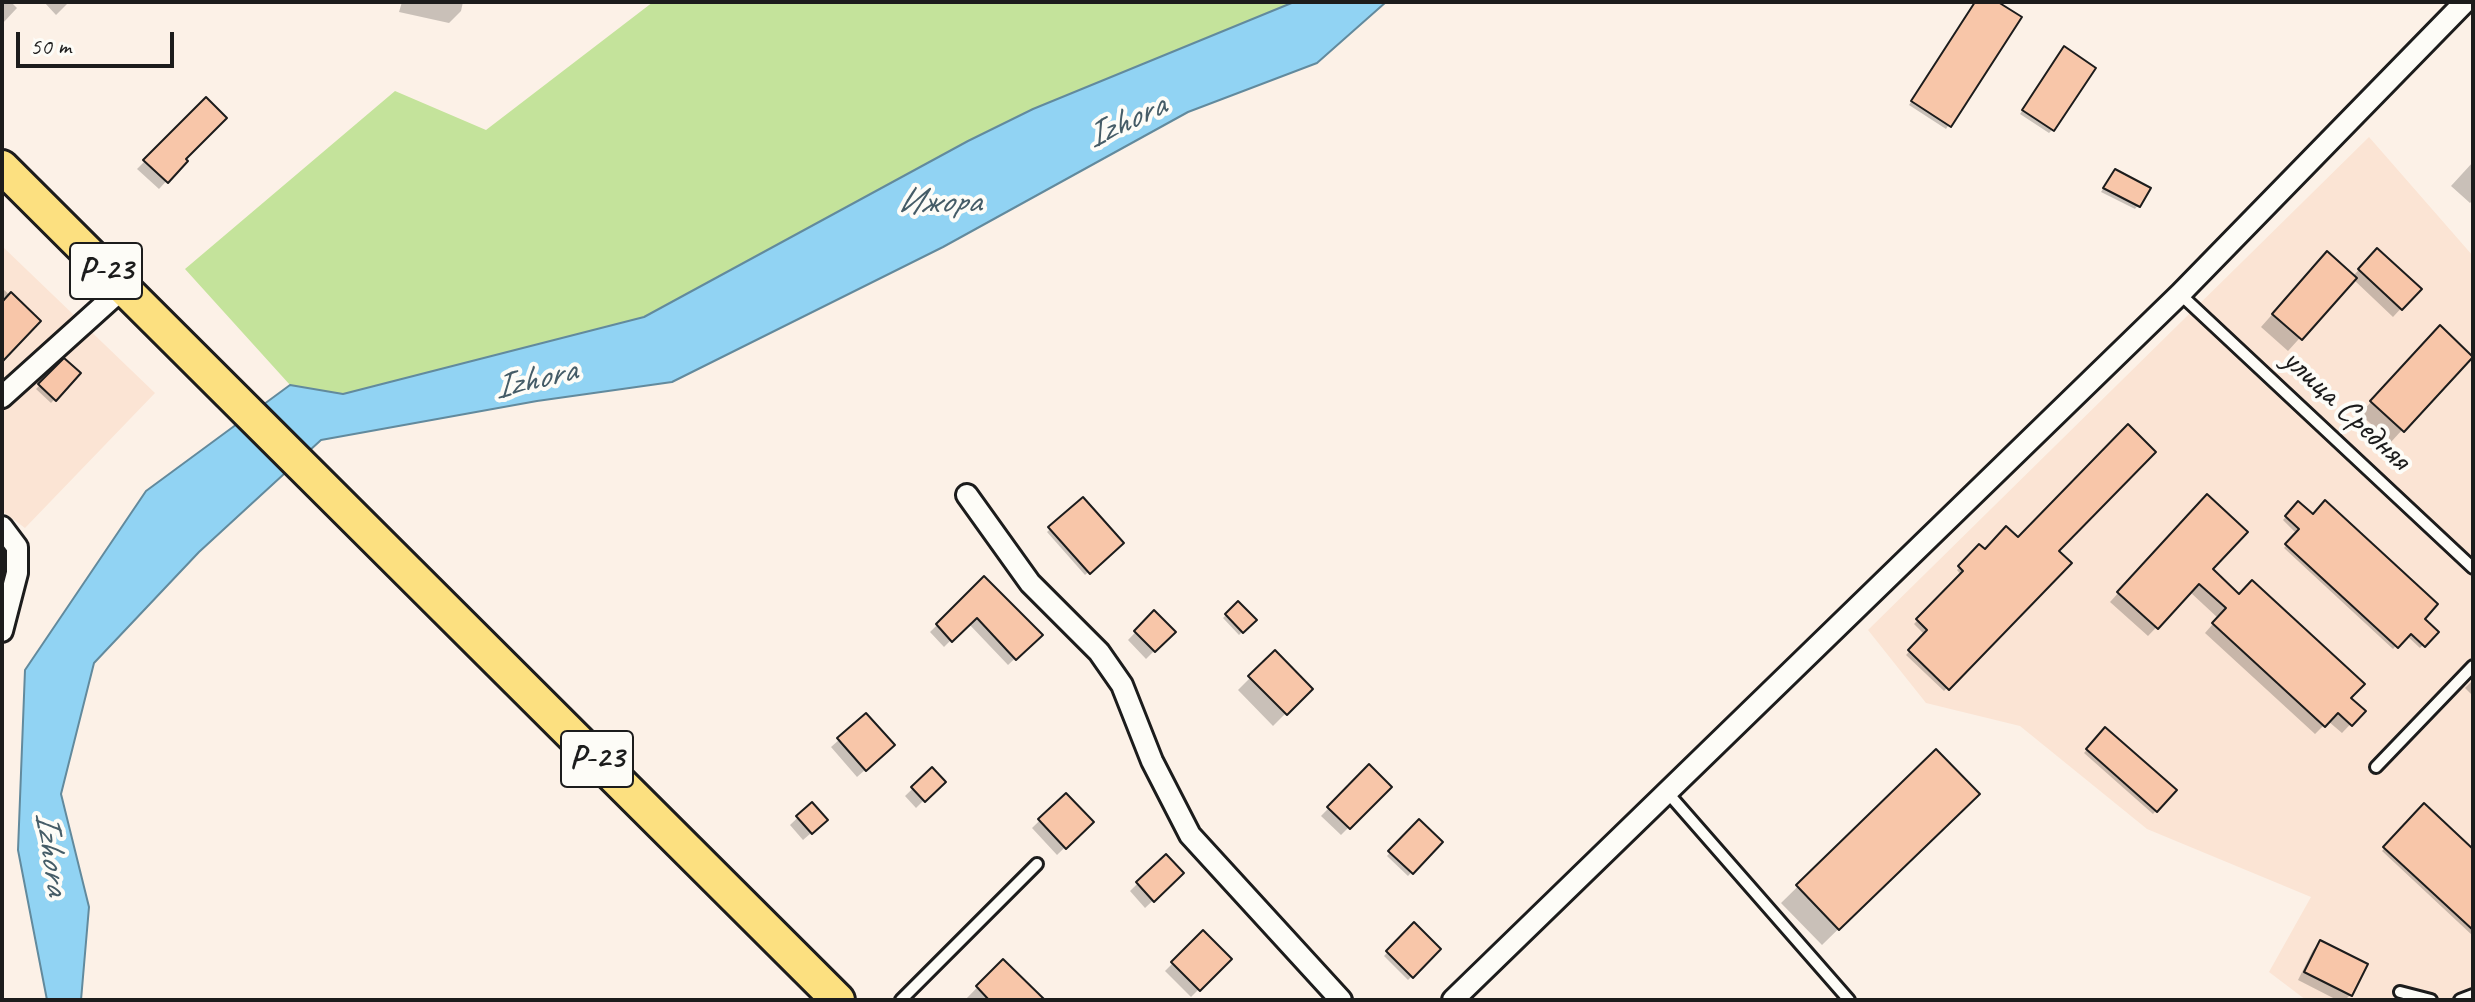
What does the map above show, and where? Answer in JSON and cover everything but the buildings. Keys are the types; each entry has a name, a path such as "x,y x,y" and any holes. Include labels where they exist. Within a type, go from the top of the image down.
{"main road":[{"name":"Р-23","path":"2,167 838,1000"}],"street":[{"path":"1453,1000 2180,294 2465,2"},
{"path":"2,397 123,288"},
{"path":"967,495 1030,583 1099,652 1122,685 1152,761 1190,835 1341,1000"},
{"path":"2,527 17,547 17,573 2,631"}],"lane":[{"name":"улица Средняя","path":"2180,294 2473,568"},
{"path":"2376,767 2473,666"},
{"path":"1667,792 1849,1000"},
{"path":"901,1000 1037,864"},
{"path":"2400,992 2431,1000"},
{"path":"2460,1000 2473,995"}],"shaded area":[{"path":"2369,137 2473,256 2473,1000 2306,1000 2269,972 2311,897 2147,829 2020,726 1926,703 1868,630"},
{"path":"2,246 155,393 25,528 2,511"}],"green space":[{"path":"653,2 1294,2 1033,110 968,141 644,317 343,394 290,385 185,269 395,91 486,130"}],"water":[{"name":"Ижора","path":"1294,2 1386,2 1317,63 1188,112 943,247 672,382 537,401 321,440 199,552 94,663 61,794 89,907 81,1000 47,1000 18,850 25,670 146,491 290,385 343,394 644,317 968,141 1033,109"}],"water label":[{"name":"Izhora","path":"1126,122"},
{"name":"Izhora","path":"535,380"},
{"name":"Izhora","path":"51,853"}]}
